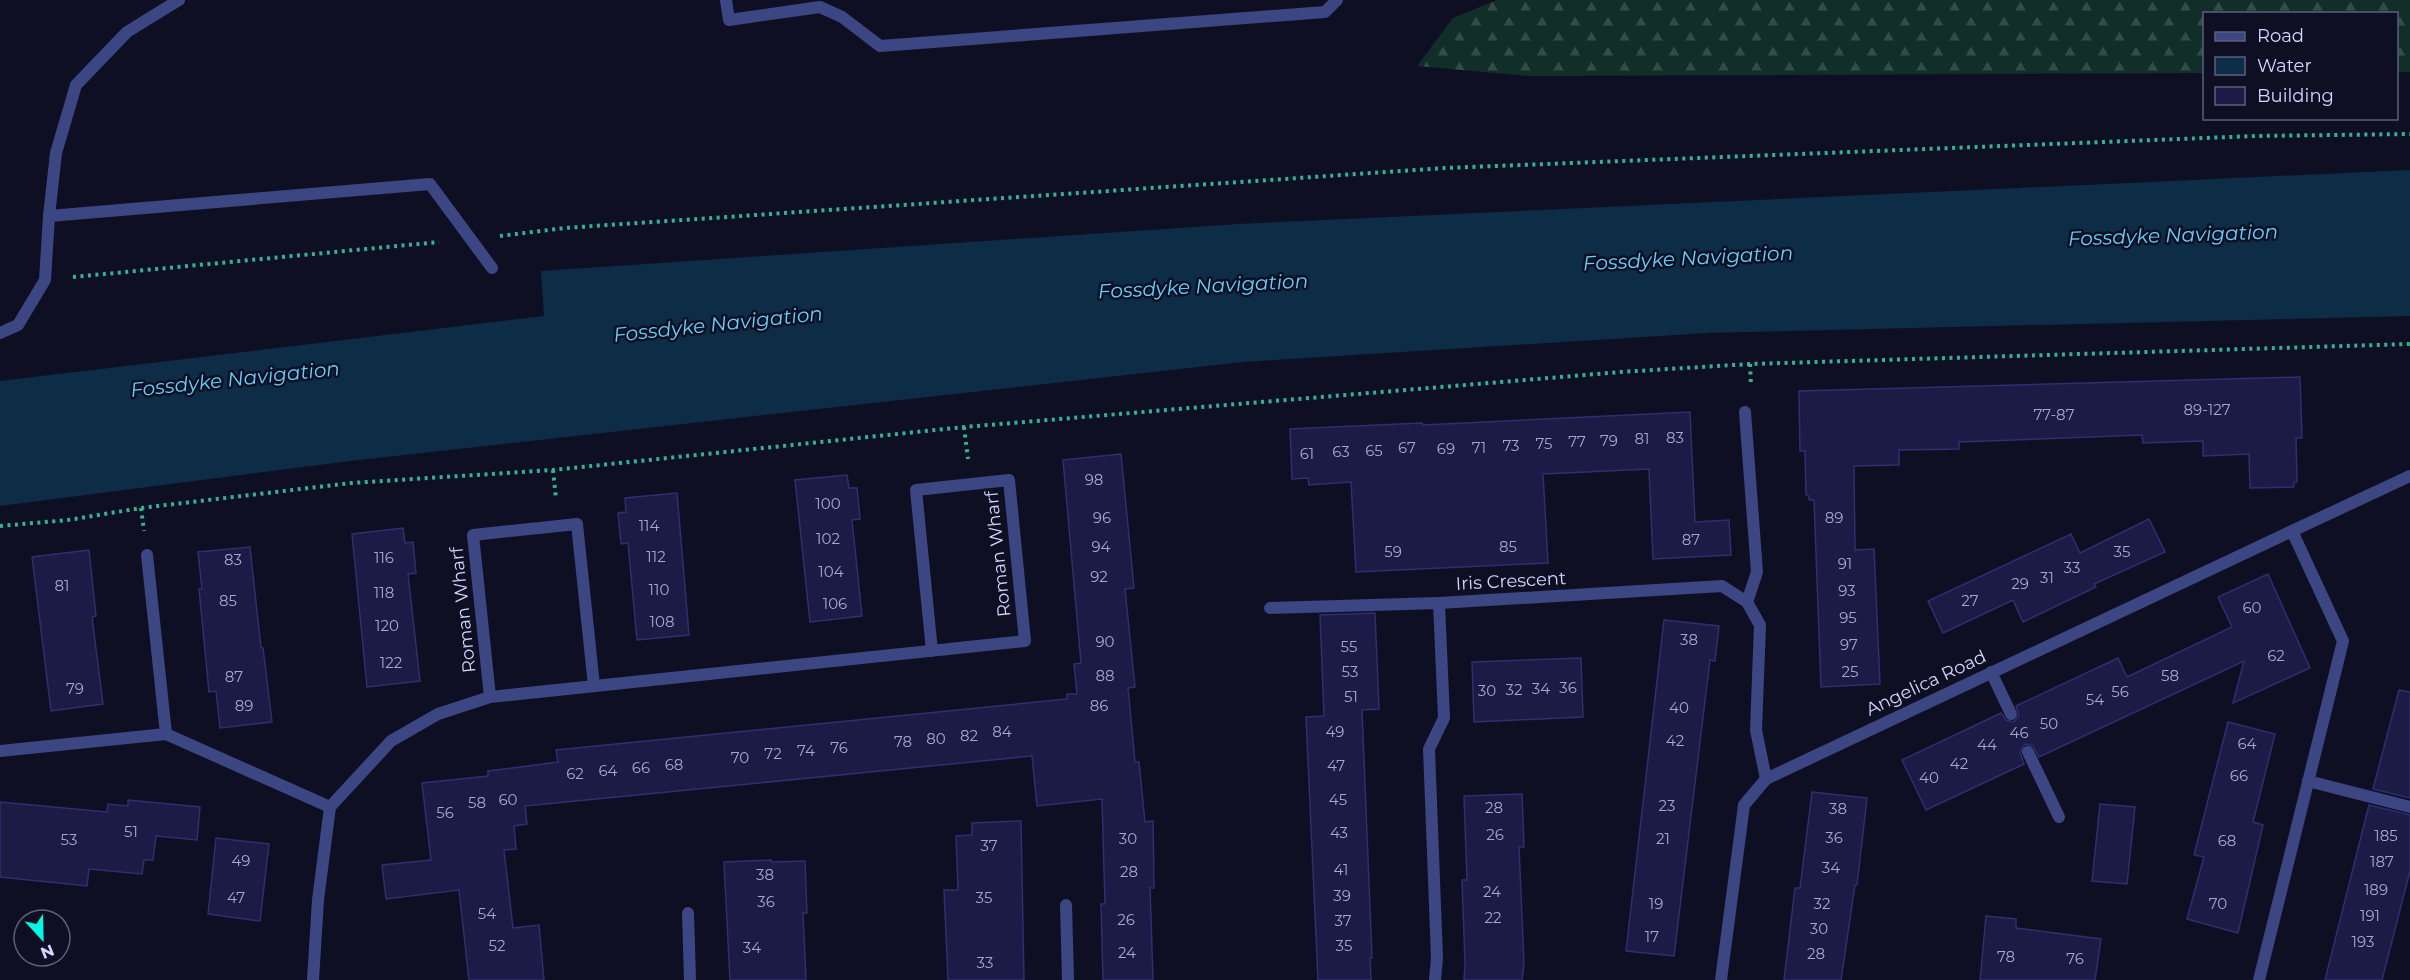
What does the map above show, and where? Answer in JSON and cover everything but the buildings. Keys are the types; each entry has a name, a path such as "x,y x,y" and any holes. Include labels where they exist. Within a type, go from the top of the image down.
{"street":[{"path":"0,333 18,326 45,280 56,153 76,85 127,32 179,0"},
{"path":"726,0 729,20 820,7 842,17 880,46 1325,12 1337,0"},
{"path":"49,216 430,184 492,268"},
{"path":"1745,412 1757,572 1747,602 1760,625 1756,730 1766,779"},
{"name":"Angelica Road","path":"1721,980 1744,805 1766,779 2410,476"},
{"name":"Roman Wharf","path":"330,807 391,741 438,714 490,697 932,651 1025,641 1009,480 916,490 932,651"},
{"name":"Roman Wharf","path":"490,697 473,535 577,524 594,686"},
{"path":"2259,980 2343,641 2292,531"},
{"path":"147,555 166,734"},
{"name":"Iris Crescent","path":"1435,980 1437,958 1429,749 1444,718 1439,603 1722,586 1747,602"},
{"path":"1270,608 1439,603"},
{"path":"1991,672 2011,714"},
{"path":"0,751 166,734 330,807 318,900 313,980"},
{"path":"2028,752 2059,817"},
{"path":"2308,781 2410,807"},
{"path":"1066,905 1068,980"},
{"path":"688,913 690,980"}],"path":[{"path":"45,280 565,228 1445,168 2255,136 2410,134"},
{"path":"0,526 68,520 141,508 351,483 553,471 964,427 1620,372 1762,364 2410,344"}],"green space":[{"path":"1497,0 2410,0 2410,72 2398,72 2398,12 2203,12 2203,73 1529,76 1417,66 1453,18"}],"water":[{"name":"Fossdyke Navigation","path":"2410,170 2410,316 1708,333 1243,362 350,461 0,506 0,381 544,316 541,271 1238,224"}]}
